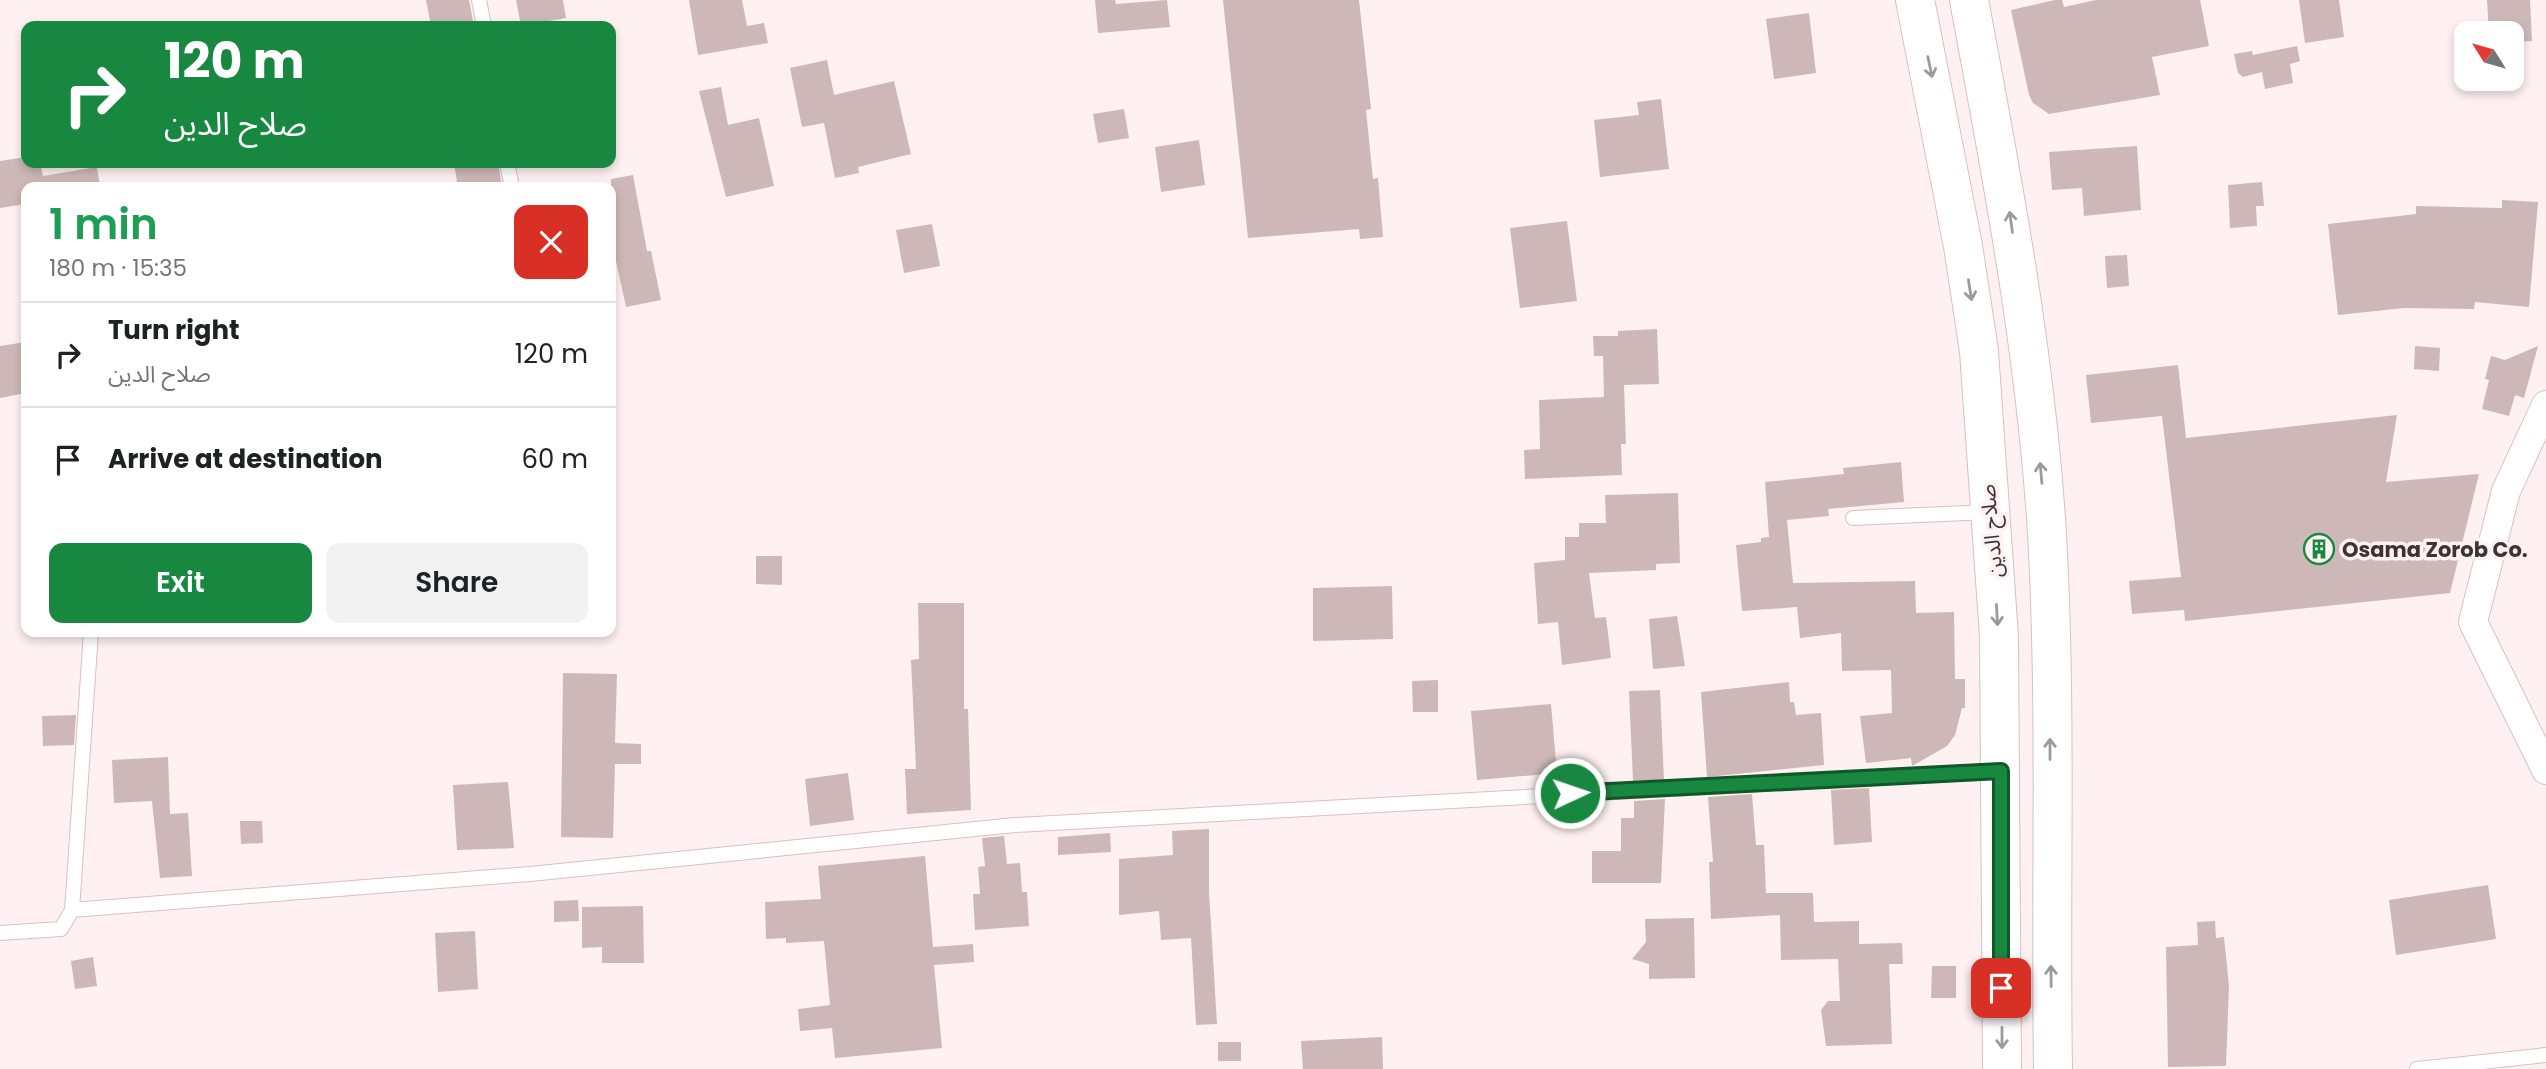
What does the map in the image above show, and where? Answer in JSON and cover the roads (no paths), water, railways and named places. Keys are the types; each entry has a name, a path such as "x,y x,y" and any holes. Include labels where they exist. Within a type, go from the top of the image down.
{"highway":[{"name":"صلاح الدين","path":"1915,0 1963,246 1979,351 1998,637 2001,1069"},
{"path":"1969,0 2009,206 2030,358 2047,534 2053,1069"},
{"path":"1979,351 1991,367 2005,372 2030,358"},
{"path":"1991,517 2020,504 2047,534"}],"street":[{"path":"2546,405 2505,491 2473,622 2546,770"}],"lane":[{"path":"479,0 483,21"},
{"path":"1853,518 1991,517"},
{"path":"0,933 61,929 72,910 91,637"},
{"path":"72,910 530,874 1015,825 2001,771"},
{"path":"2417,1069 2546,1055"}],"place":[{"name":"Osama Zorob Co.","path":"2319,549"}]}
